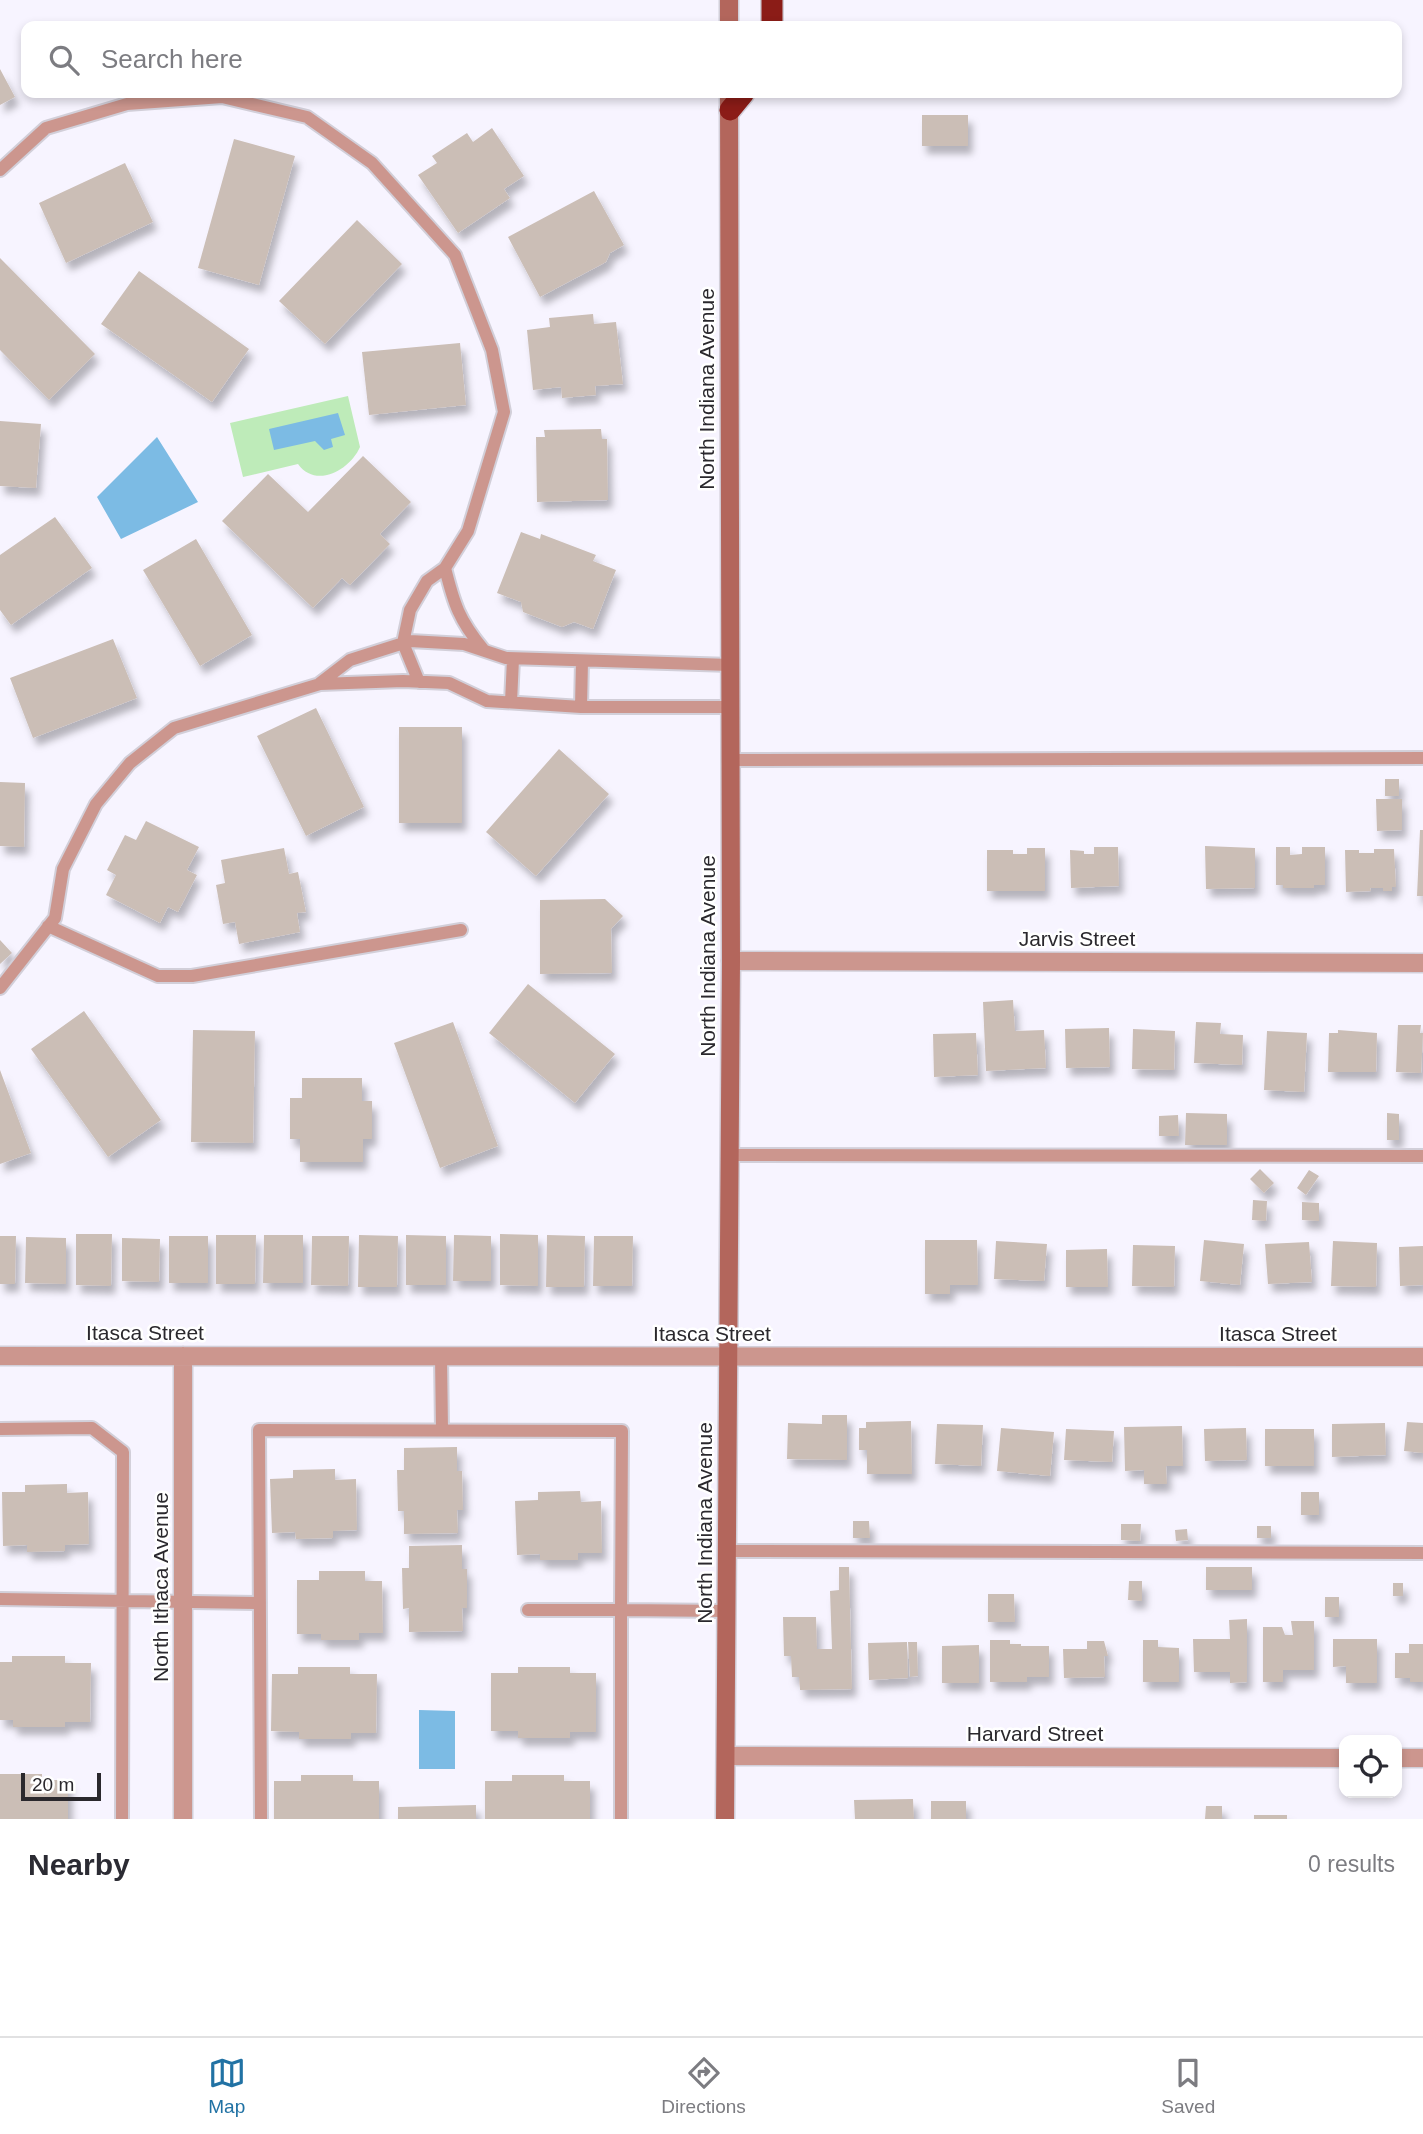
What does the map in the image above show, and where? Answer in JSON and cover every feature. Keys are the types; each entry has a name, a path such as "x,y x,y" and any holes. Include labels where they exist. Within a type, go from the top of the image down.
{"highway":[{"path":"772,0 772,21"}],"main road":[{"path":"729,0 729,21"},
{"name":"North Indiana Avenue","path":"726,1819 731,961 729,101"}],"street":[{"name":"Jarvis Street","path":"731,961 1423,963"},
{"name":"Itasca Street","path":"0,1356 1423,1357"},
{"name":"North Ithaca Avenue","path":"183,1356 183,1819"},
{"name":"Harvard Street","path":"726,1756 1339,1758"},
{"path":"1402,1758 1423,1758"}],"lane":[{"path":"0,170 46,128 127,104 208,98"},
{"path":"226,98 307,117 372,163 454,255 492,350 504,412 468,531 445,568 427,581 410,610 404,643 419,682"},
{"path":"445,568 456,610 485,651"},
{"path":"320,684 350,660 410,641 464,644 513,659 731,665"},
{"path":"511,702 513,659"},
{"path":"581,707 582,661"},
{"path":"0,988 55,918 63,869 96,804 130,763 174,728 320,684 449,683 487,701 581,707 731,707"},
{"path":"731,760 1423,758"},
{"path":"48,926 158,976 192,976 461,930"},
{"path":"730,1154 1423,1156"},
{"path":"441,1356 442,1430"},
{"path":"0,1429 92,1427 123,1452 121,1819"},
{"path":"261,1819 259,1430 622,1431 621,1819"},
{"path":"727,1551 1423,1553"},
{"path":"0,1599 260,1603"},
{"path":"528,1610 727,1611"}],"green space":[{"path":"348,396 360,447 349,463 332,474 323,476 305,471 298,464 243,477 230,423"}],"water":[{"path":"338,413 345,435 331,439 333,447 324,450 315,441 274,450 269,429"},
{"path":"157,437 198,502 121,539 97,497"},
{"path":"419,1710 455,1711 455,1769 419,1769"}],"building":[{"path":"0,69 15,97 0,105"},
{"path":"922,115 968,115 968,146 922,146"},
{"path":"492,128 524,176 504,189 510,198 458,233 418,175 437,163 432,156 467,133 473,142"},
{"path":"234,139 295,156 259,285 198,268"},
{"path":"125,163 153,222 66,263 39,203"},
{"path":"594,191 624,245 610,253 606,262 540,297 508,237"},
{"path":"357,220 402,264 325,344 279,301"},
{"path":"0,258 95,354 49,400 0,350"},
{"path":"139,271 249,349 212,402 101,324"},
{"path":"593,314 594,324 616,322 623,384 595,386 596,395 562,398 561,387 533,390 527,330 550,327 549,318"},
{"path":"460,343 466,405 369,415 362,352"},
{"path":"0,421 41,424 36,488 0,486"},
{"path":"601,429 602,439 607,439 608,500 537,502 536,437 545,437 544,430"},
{"path":"363,456 411,502 380,534 390,544 350,585 342,578 313,608 222,521 268,474 308,512"},
{"path":"55,517 92,568 11,625 0,610 0,555"},
{"path":"521,532 540,539 541,534 596,555 593,561 616,570 593,629 574,622 562,627 523,612 521,602 497,593"},
{"path":"196,539 252,635 200,666 143,570"},
{"path":"113,639 137,698 33,738 10,678"},
{"path":"316,708 364,807 306,836 257,736"},
{"path":"399,727 462,727 462,823 399,823"},
{"path":"559,749 609,794 536,876 486,832"},
{"path":"1385,779 1399,779 1399,796 1385,796"},
{"path":"0,782 25,783 24,847 0,846"},
{"path":"1376,799 1402,799 1402,830 1377,831"},
{"path":"146,821 199,847 187,870 197,875 178,912 168,907 160,923 106,895 116,875 107,870 125,835 136,840"},
{"path":"1420,830 1423,830 1423,896 1417,896"},
{"path":"1205,846 1255,848 1255,888 1206,889"},
{"path":"1094,847 1118,847 1119,886 1071,888 1070,850 1094,854"},
{"path":"1276,847 1290,847 1290,855 1302,854 1302,847 1325,847 1325,885 1314,885 1314,888 1283,888 1283,885 1276,885"},
{"path":"284,848 289,874 298,872 306,912 297,913 300,932 239,944 235,922 223,924 216,885 225,883 221,860"},
{"path":"1027,848 1045,848 1045,891 987,891 987,850 1013,850 1013,854 1027,854"},
{"path":"1374,849 1394,849 1396,887 1392,887 1392,891 1370,888 1371,891 1346,892 1345,850 1374,853"},
{"path":"605,899 623,916 611,929 612,973 540,974 540,900"},
{"path":"0,940 12,953 0,964"},
{"path":"528,984 615,1054 575,1103 489,1033"},
{"path":"1013,1000 1015,1031 1044,1030 1046,1068 986,1071 983,1002"},
{"path":"84,1011 161,1120 108,1157 31,1049"},
{"path":"453,1022 498,1146 440,1168 394,1043"},
{"path":"1196,1022 1221,1023 1220,1034 1243,1035 1242,1065 1194,1063"},
{"path":"1398,1025 1421,1025 1421,1073 1396,1072"},
{"path":"1109,1028 1110,1067 1066,1068 1065,1029"},
{"path":"1133,1029 1175,1031 1174,1070 1132,1069"},
{"path":"193,1030 255,1031 253,1143 191,1142"},
{"path":"1338,1030 1377,1033 1376,1072 1328,1072 1329,1033 1338,1033"},
{"path":"1267,1031 1307,1033 1304,1092 1264,1090"},
{"path":"976,1033 978,1075 934,1077 933,1034"},
{"path":"0,1070 31,1153 0,1164"},
{"path":"302,1078 362,1078 362,1101 372,1101 372,1139 363,1139 363,1162 300,1162 300,1139 290,1139 290,1098 302,1098"},
{"path":"1186,1113 1227,1114 1227,1145 1185,1145"},
{"path":"1387,1113 1399,1114 1399,1140 1387,1140"},
{"path":"1178,1115 1179,1136 1159,1136 1159,1116"},
{"path":"1260,1169 1274,1183 1264,1193 1250,1179"},
{"path":"1309,1170 1319,1176 1306,1195 1297,1188"},
{"path":"1253,1200 1267,1201 1266,1221 1252,1220"},
{"path":"1302,1202 1319,1203 1319,1221 1302,1220"},
{"path":"76,1234 112,1234 111,1286 76,1285"},
{"path":"500,1234 538,1235 538,1286 500,1285"},
{"path":"216,1235 256,1235 255,1284 216,1284"},
{"path":"264,1235 303,1235 303,1283 263,1283"},
{"path":"359,1235 398,1236 397,1287 358,1287"},
{"path":"406,1235 446,1236 446,1285 406,1285"},
{"path":"454,1235 491,1236 491,1281 453,1281"},
{"path":"547,1235 585,1236 584,1287 546,1287"},
{"path":"0,1236 16,1236 15,1284 0,1284"},
{"path":"169,1236 208,1236 208,1283 169,1283"},
{"path":"312,1236 349,1236 348,1286 311,1285"},
{"path":"594,1236 633,1236 632,1286 593,1286"},
{"path":"26,1237 66,1238 66,1284 25,1283"},
{"path":"122,1238 160,1239 159,1282 122,1281"},
{"path":"925,1240 977,1240 978,1285 950,1285 950,1294 925,1294"},
{"path":"1204,1240 1244,1244 1240,1285 1200,1281"},
{"path":"996,1241 1047,1244 1044,1281 994,1279"},
{"path":"1333,1241 1377,1243 1376,1287 1331,1286"},
{"path":"1309,1242 1312,1282 1268,1284 1265,1244"},
{"path":"1133,1245 1175,1246 1174,1287 1132,1286"},
{"path":"1423,1246 1423,1285 1400,1286 1399,1247"},
{"path":"1107,1249 1108,1287 1066,1287 1066,1250"},
{"path":"822,1415 847,1415 847,1460 787,1459 788,1423 822,1424"},
{"path":"911,1421 912,1474 867,1474 867,1450 859,1450 859,1428 866,1428 866,1422"},
{"path":"1407,1422 1423,1423 1423,1453 1404,1451"},
{"path":"1385,1423 1386,1455 1332,1457 1332,1424"},
{"path":"937,1424 983,1425 981,1466 935,1464"},
{"path":"1182,1426 1183,1466 1166,1466 1167,1484 1144,1484 1144,1470 1125,1471 1124,1427"},
{"path":"1001,1428 1054,1432 1050,1476 997,1471"},
{"path":"1246,1428 1247,1460 1205,1461 1204,1429"},
{"path":"1066,1429 1114,1431 1112,1462 1064,1460"},
{"path":"1265,1429 1314,1429 1314,1466 1265,1466"},
{"path":"457,1447 457,1471 462,1471 463,1510 457,1510 458,1533 404,1534 404,1511 398,1511 397,1470 404,1470 404,1448"},
{"path":"335,1469 335,1480 356,1479 357,1530 333,1531 333,1538 296,1539 295,1532 272,1533 270,1479 293,1478 293,1470"},
{"path":"67,1484 67,1493 88,1492 89,1544 65,1545 65,1551 27,1552 27,1545 3,1546 2,1492 25,1492 25,1485"},
{"path":"580,1491 581,1502 601,1501 602,1553 578,1553 578,1560 540,1560 540,1554 517,1555 515,1501 538,1500 538,1492"},
{"path":"1301,1492 1319,1492 1319,1515 1301,1515"},
{"path":"853,1521 869,1521 870,1538 853,1538"},
{"path":"1121,1524 1141,1524 1140,1541 1121,1540"},
{"path":"1257,1526 1271,1526 1271,1538 1257,1538"},
{"path":"1187,1529 1188,1540 1176,1541 1175,1530"},
{"path":"462,1545 462,1569 467,1569 467,1608 462,1608 463,1631 409,1632 409,1608 403,1609 402,1568 409,1568 409,1546"},
{"path":"839,1567 849,1567 852,1689 800,1690 799,1677 792,1677 791,1656 784,1656 783,1617 816,1617 817,1649 832,1649 830,1591 839,1590"},
{"path":"1206,1567 1252,1567 1252,1590 1206,1590"},
{"path":"319,1571 365,1571 365,1581 382,1581 383,1633 359,1633 359,1640 321,1640 321,1634 297,1634 297,1580 319,1580"},
{"path":"1129,1581 1142,1581 1142,1601 1128,1600"},
{"path":"1393,1583 1403,1583 1403,1596 1393,1596"},
{"path":"988,1594 1014,1594 1015,1622 988,1622"},
{"path":"1325,1597 1339,1597 1339,1617 1325,1617"},
{"path":"1247,1619 1247,1682 1230,1683 1230,1672 1194,1672 1193,1639 1230,1639 1229,1620"},
{"path":"1291,1621 1314,1621 1314,1670 1283,1670 1283,1682 1263,1682 1263,1627 1282,1627 1285,1635 1293,1635"},
{"path":"1333,1639 1377,1639 1377,1683 1346,1683 1346,1666 1333,1667"},
{"path":"990,1640 1010,1640 1010,1644 1021,1646 1049,1646 1049,1677 1027,1677 1027,1682 990,1682"},
{"path":"1143,1640 1158,1640 1158,1647 1179,1648 1179,1682 1143,1682"},
{"path":"1087,1641 1104,1641 1108,1656 1104,1656 1105,1677 1064,1678 1063,1649 1087,1649"},
{"path":"907,1642 908,1678 869,1680 868,1643"},
{"path":"908,1642 917,1642 918,1676 910,1677"},
{"path":"1409,1644 1423,1644 1423,1682 1410,1682 1410,1678 1395,1678 1395,1653 1409,1653"},
{"path":"979,1645 979,1683 942,1683 942,1646"},
{"path":"12,1656 65,1656 65,1663 91,1663 90,1722 65,1722 65,1727 13,1727 13,1720 0,1720 0,1662 12,1662"},
{"path":"298,1667 350,1667 350,1674 377,1674 376,1733 351,1733 351,1739 299,1739 299,1732 271,1731 272,1674 298,1674"},
{"path":"518,1667 570,1667 570,1673 596,1673 596,1732 570,1732 570,1738 518,1738 518,1731 491,1731 491,1673 518,1673"},
{"path":"0,1774 42,1774 42,1780 68,1780 68,1819 0,1819"},
{"path":"301,1775 353,1775 353,1781 379,1781 379,1819 274,1819 274,1781 301,1781"},
{"path":"512,1775 564,1775 564,1781 590,1781 590,1819 485,1819 485,1781 512,1781"},
{"path":"913,1799 914,1819 855,1819 854,1800"},
{"path":"931,1801 966,1801 966,1819 931,1819"},
{"path":"476,1805 476,1819 398,1819 398,1807"},
{"path":"1206,1806 1222,1806 1222,1819 1205,1819"},
{"path":"1254,1815 1287,1815 1287,1819 1254,1819"}]}
